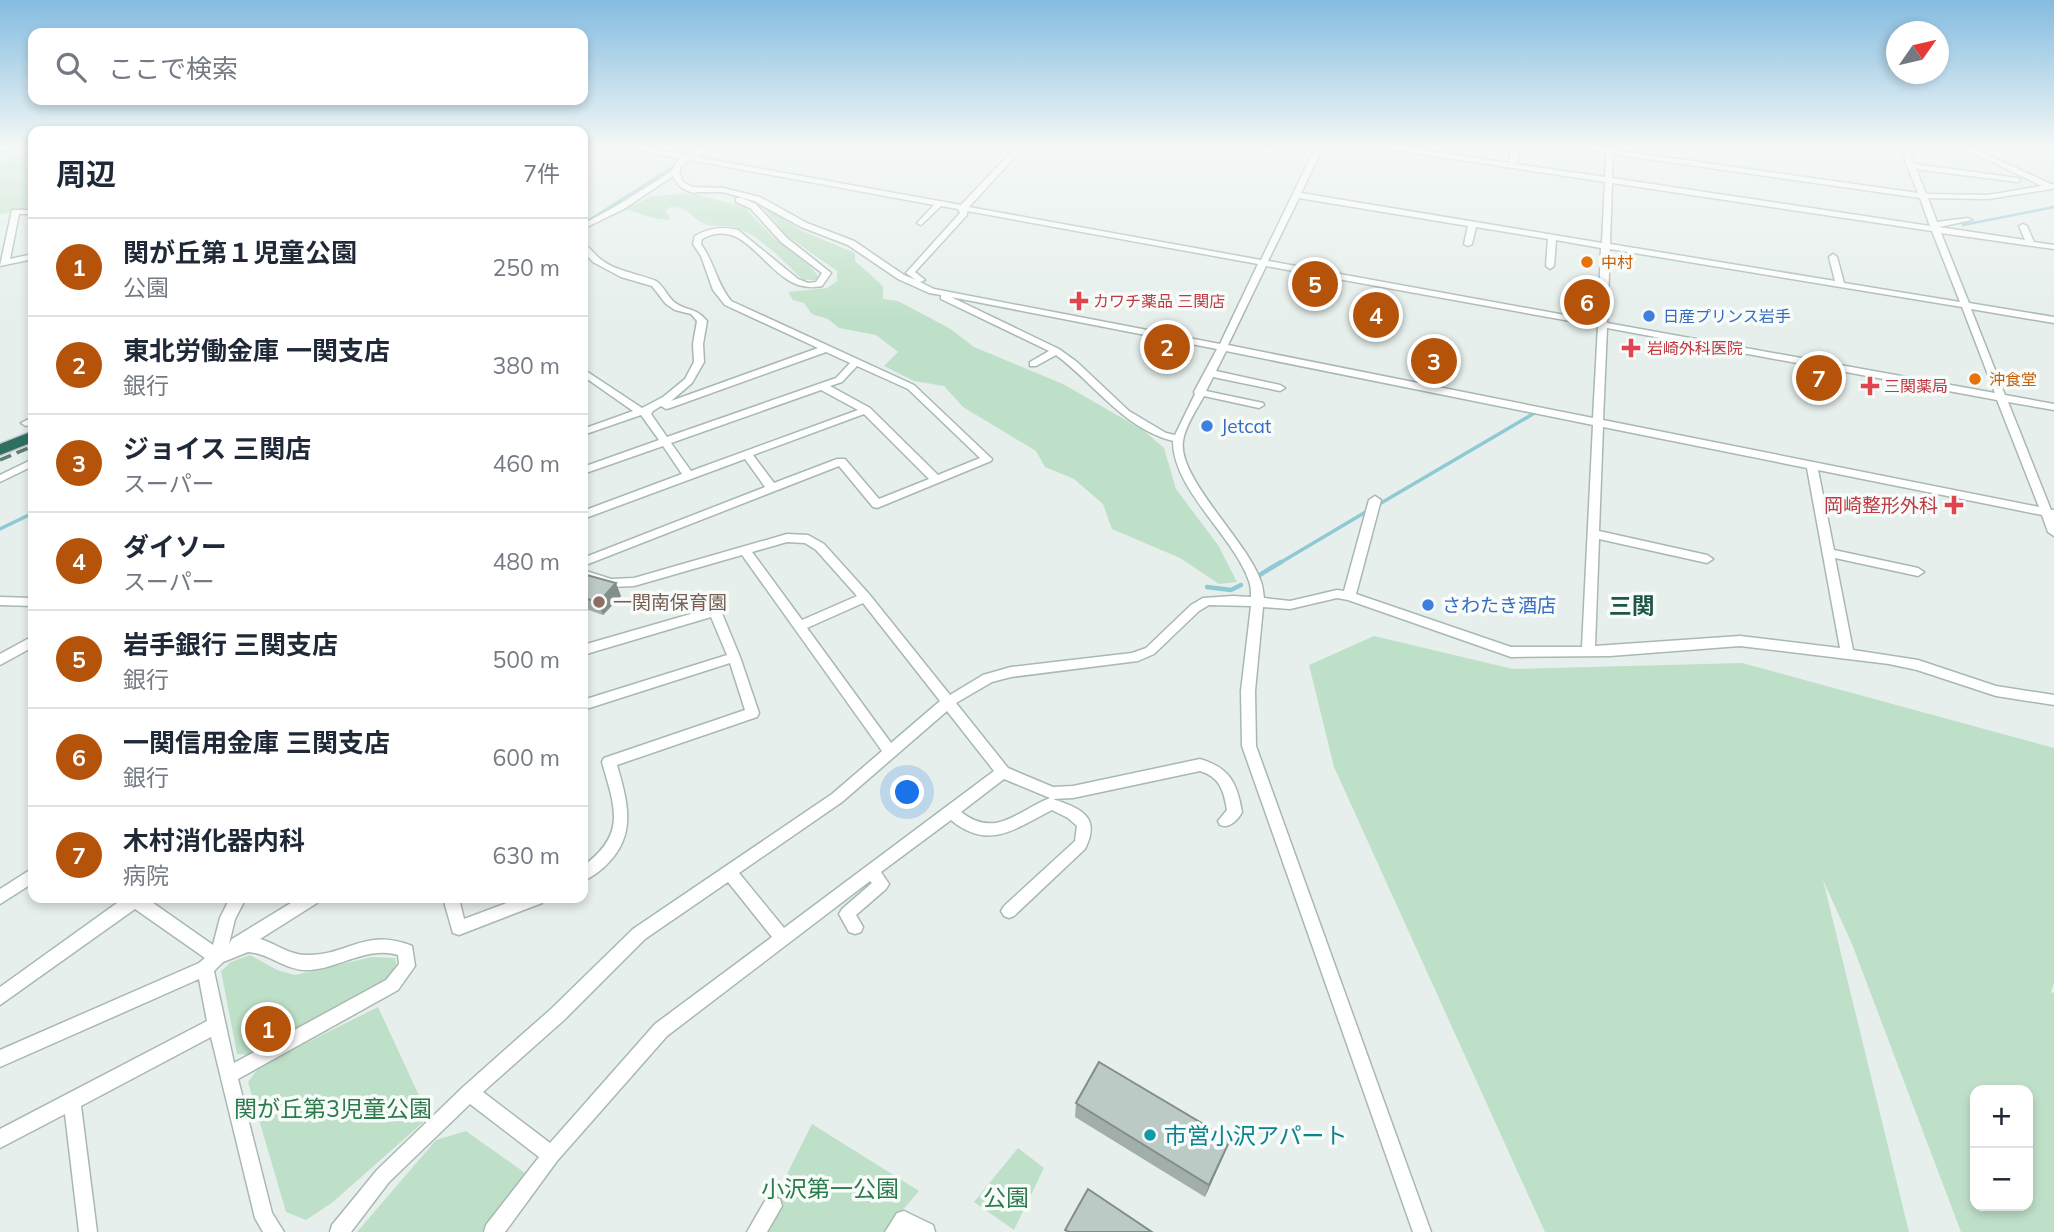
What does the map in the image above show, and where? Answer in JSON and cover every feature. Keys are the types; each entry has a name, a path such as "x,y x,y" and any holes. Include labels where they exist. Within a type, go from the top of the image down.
{"highway":[{"path":"0,448 28,430"}],"street":[{"path":"588,225 623,205"},
{"path":"588,560 841,461 877,504 987,459 911,387 728,303 717,290 705,256 697,244 698,238 720,229 733,230 764,254 791,281 803,286 812,285 826,277 827,273 784,240 752,205"},
{"path":"769,205 804,225 851,243 901,277 941,293 1028,307 2050,513"},
{"path":"921,223 938,205"},
{"path":"941,205 2054,407"},
{"path":"962,209 965,205"},
{"path":"1292,205 1199,392 1178,439 1178,451 1184,471 1255,581 1258,601 1248,691 1249,746 1422,1232"},
{"path":"1358,205 2054,320"},
{"path":"1588,652 1608,205"},
{"path":"1783,205 2054,247"},
{"path":"1928,205 2050,513 2054,532"},
{"path":"962,209 964,213 910,272 943,297 1056,351 1074,364 1125,413 1163,435 1178,439"},
{"path":"28,212 15,212 3,263 28,258"},
{"path":"1936,227 1968,220"},
{"path":"1468,244 1472,225"},
{"path":"2023,226 2031,244"},
{"path":"1550,266 1552,238"},
{"path":"588,251 596,260 624,275 655,284 669,302 678,308 694,312 702,321 698,344 699,362 690,381 667,399 643,412"},
{"path":"1833,257 1841,286"},
{"path":"588,430 827,348"},
{"path":"1033,364 1056,351"},
{"path":"588,469 839,380 856,362"},
{"path":"1209,373 1280,388"},
{"path":"588,375 643,412 689,476"},
{"path":"822,386 866,410 936,480"},
{"path":"1199,392 1259,405"},
{"path":"588,513 866,410"},
{"path":"747,454 772,488"},
{"path":"0,480 28,465"},
{"path":"1812,466 1847,654"},
{"path":"1349,596 1375,500"},
{"path":"1594,534 1707,559"},
{"path":"588,576 611,583 634,582 787,538 808,539 820,547 865,597 1003,772 1052,793 1200,765 1214,767 1231,786 1235,812 1225,821"},
{"path":"745,550 889,751"},
{"path":"1828,553 1918,572"},
{"path":"341,1231 383,1175 469,1093 557,1015 639,934 837,798 948,702 988,678 1134,658 1150,651 1195,608 1207,601 1258,601 1290,605 1337,594 1349,596 1511,652 1588,652 1740,641 1918,665 1996,691 2054,700"},
{"path":"800,626 865,597"},
{"path":"0,601 28,602"},
{"path":"588,649 715,611 734,657 752,713 609,762 624,814 617,844 600,863 588,871"},
{"path":"0,660 28,644"},
{"path":"588,703 734,657"},
{"path":"493,1232 551,1155 661,1030 1003,772"},
{"path":"950,811 965,825 988,832 1013,826 1051,804 1071,810 1084,823 1086,836 1080,845 1009,911"},
{"path":"855,927 847,914 881,884 871,870"},
{"path":"729,872 781,937"},
{"path":"0,897 28,878"},
{"path":"0,997 129,903"},
{"path":"140,903 211,963"},
{"path":"236,903 211,963 216,1025 264,1219 275,1232"},
{"path":"211,963 304,903"},
{"path":"452,903 459,928 524,903"},
{"path":"0,1059 247,945 270,949 290,961 306,964 382,946 396,945 406,951 407,966 393,985 229,1075"},
{"path":"0,1139 216,1025"},
{"path":"469,1093 551,1155"},
{"path":"72,1102 88,1232"},
{"path":"756,1232 773,1206"},
{"path":"894,1232 904,1220 926,1232"}],"green space":[{"path":"0,205 28,205 28,210 0,214"},
{"path":"633,205 744,207 774,238 810,266 819,277 816,280 803,280 766,245 735,227 707,225 676,207 670,207 665,212 670,216 669,220 626,209"},
{"path":"762,205 802,231 855,253 855,261 883,286 883,299 898,301 949,328 974,347 1063,384 1143,430 1164,448 1176,489 1218,545 1237,582 1219,584 1180,558 1112,529 1103,504 1074,479 1045,467 1036,451 963,407 944,386 914,381 884,366 898,352 876,335 839,328 828,319 812,314 804,303 793,300 788,292 827,288 837,281 837,271 786,235"},
{"path":"1374,636 1513,669 1742,663 2054,748 2054,983 2051,992 2054,993 2054,1232 1961,1232 1852,944 1823,880 1909,1232 1545,1232 1334,767 1309,665"},
{"path":"250,955 277,970 295,975 372,957 395,958 397,968 383,985 251,1055 237,1054 221,971 231,962"},
{"name":"関が丘第3児童公園","path":"378,1007 429,1117 333,1202 306,1220 286,1212 248,1082 260,1066"},
{"name":"小沢第一公園","path":"812,1124 919,1191 884,1232 758,1232"},
{"path":"466,1131 531,1177 488,1232 357,1232 436,1140"},
{"name":"公園","path":"1018,1148 1044,1168 1014,1230 974,1202"}],"building":[{"path":"588,575 616,583 598,603 588,599"},
{"name":"市営小沢アパート","path":"1099,1062 1230,1140 1209,1185 1076,1103"},
{"path":"1088,1189 1152,1232 1065,1230"}],"waterway":[{"path":"588,221 612,205"},
{"path":"1963,225 2054,207"},
{"path":"1376,506 1538,411"},
{"path":"1278,564 1369,510"},
{"path":"0,529 28,515"},
{"path":"1258,576 1281,562"},
{"path":"1207,587 1231,590 1241,585"}],"railway":[{"path":"0,460 28,448"}],"place":[{"name":"中村","path":"1587,262"},
{"name":"岩手銀行 三関支店","path":"1315,284"},
{"name":"カワチ薬品 三関店","path":"1079,301"},
{"name":"一関信用金庫 三関支店","path":"1587,302"},
{"name":"ダイソー","path":"1376,315"},
{"name":"日産プリンス岩手","path":"1649,316"},
{"name":"東北労働金庫 一関支店","path":"1167,347"},
{"name":"岩崎外科医院","path":"1631,348"},
{"name":"ジョイス 三関店","path":"1434,361"},
{"name":"木村消化器内科","path":"1819,378"},
{"name":"沖食堂","path":"1975,379"},
{"name":"三関薬局","path":"1870,386"},
{"name":"Jetcat","path":"1207,426"},
{"name":"岡崎整形外科","path":"1954,505"},
{"name":"一関南保育園","path":"599,602"},
{"name":"さわたき酒店","path":"1428,605"},
{"name":"関が丘第１児童公園","path":"268,1029"},
{"name":"市営小沢アパート","path":"1150,1135"}],"district":[{"name":"三関","path":"1632,605"}]}
